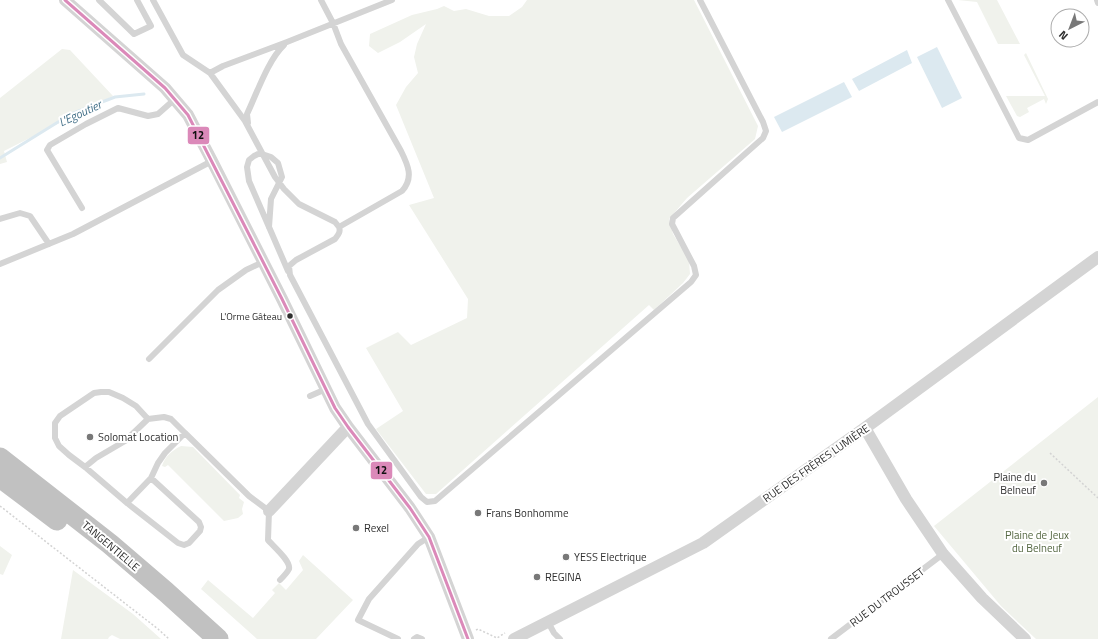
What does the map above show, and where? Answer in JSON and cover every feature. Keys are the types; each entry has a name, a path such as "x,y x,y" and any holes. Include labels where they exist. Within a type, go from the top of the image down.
{"highway":[{"name":"TANGENTIELLE","path":"0,458 110,544 218,639"},
{"name":"TANGENTIELLE","path":"0,477 92,547 197,639"},
{"path":"0,482 45,511"}],"street":[{"path":"65,0 165,88 188,115 282,299 335,408 410,508 429,537 468,639"},
{"name":"RUE DES FRÈRES LUMIÈRE","path":"511,635 548,622 703,543 865,428 1098,257"},
{"path":"269,511 348,427"},
{"path":"865,428 906,499 943,554 982,598 1025,639"}],"lane":[{"path":"99,0 134,34 151,26 137,0"},
{"path":"153,0 183,55 210,73 245,121 262,154 287,193 299,204 335,222 340,229 339,234 335,239 296,260 289,266 290,275"},
{"path":"322,0 341,44 401,151 408,165 409,173 406,187 398,195 339,227"},
{"path":"210,73 223,66 392,0"},
{"path":"262,154 258,154 249,160 247,167 249,181 290,275 368,424 421,497 427,502 435,502 691,282 696,275 694,266 672,224 673,218 763,138 766,131 763,122 700,0"},
{"path":"948,0 1019,138 1028,140 1098,102"},
{"path":"248,127 247,114 278,50 287,42"},
{"path":"82,208 47,150 50,145 86,124 118,108 148,116 158,114 175,99"},
{"path":"0,264 74,234 212,161"},
{"path":"268,227 270,199 279,182"},
{"path":"0,219 20,213 30,216 49,244"},
{"path":"149,359 218,290 246,270 262,262"},
{"path":"310,396 326,389"},
{"path":"148,419 136,406 123,398 109,392 94,393 60,416 55,423 55,438 59,446 64,451 178,543 184,545 189,543 200,531 201,527 199,522 151,478"},
{"path":"85,467 96,458 125,441 148,419 164,417 171,419 249,496 269,511 268,540 278,550 289,566 288,570 280,580"},
{"path":"127,503 151,478 158,463 165,453 185,433"},
{"path":"398,639 358,620 369,599 418,544 429,537"},
{"name":"RUE DU TROUSSET","path":"831,639 943,554"},
{"path":"548,622 554,633 560,639"},
{"path":"414,639 417,637 422,639"}],"path":[{"path":"1050,453 1098,498"},
{"path":"0,506 169,639"},
{"path":"478,629 497,638 511,635"}],"green space":[{"path":"527,0 694,0 758,126 755,139 687,198 669,219 673,234 689,260 690,274 683,283 654,310 649,305 436,494 426,494 376,429 403,411 366,348 398,332 411,345 467,318 468,299 409,205 434,198 396,105 406,87 418,73 414,57 417,44 426,24 400,42 378,53 369,46 370,34 412,15 444,6 454,11 466,9 489,16 509,16 522,7"},
{"path":"958,0 997,0 1020,44 998,44 977,2"},
{"path":"62,49 70,50 113,96 4,151 7,162 0,164 0,98"},
{"path":"1026,53 1048,99 1046,104 1044,99 1027,108 1029,112 1020,117 1017,116 1006,96 1045,96 1024,55"},
{"name":"Plaine du Belneuf","path":"1098,397 1098,639 1036,639 1001,606 934,526"},
{"path":"181,446 193,447 240,495 239,498 244,502 242,509 243,514 238,518 224,521 168,465 165,467 162,466 165,459 175,449"},
{"path":"0,546 12,555 3,575 0,574"},
{"path":"303,555 353,600 316,639 257,639 201,589 208,580 253,618 275,593 272,590 279,583 286,590 303,570 299,561"},
{"path":"73,570 133,614 161,639 120,639 112,635 108,639 61,639"}],"shaded area":[{"path":"937,47 962,98 942,108 917,57"},
{"path":"907,50 912,63 859,91 852,79"},
{"path":"844,82 852,97 782,132 774,117"}],"waterway":[{"name":"L'Egoutier","path":"0,158 71,114 115,97 144,94"}],"transit line":[{"name":"12","path":"65,0 165,88 188,115 282,299 335,408 410,508 429,537 468,639"}],"place":[{"name":"L'Orme Gâteau","path":"290,316"},
{"name":"Solomat Location","path":"90,437"},
{"name":"Plaine du Belneuf","path":"1044,483"},
{"name":"Frans Bonhomme","path":"478,513"},
{"name":"Rexel","path":"356,528"},
{"name":"YESS Electrique","path":"566,557"},
{"name":"REGINA","path":"537,577"}],"park label":[{"name":"Plaine de Jeux du Belneuf","path":"1037,541"}]}
